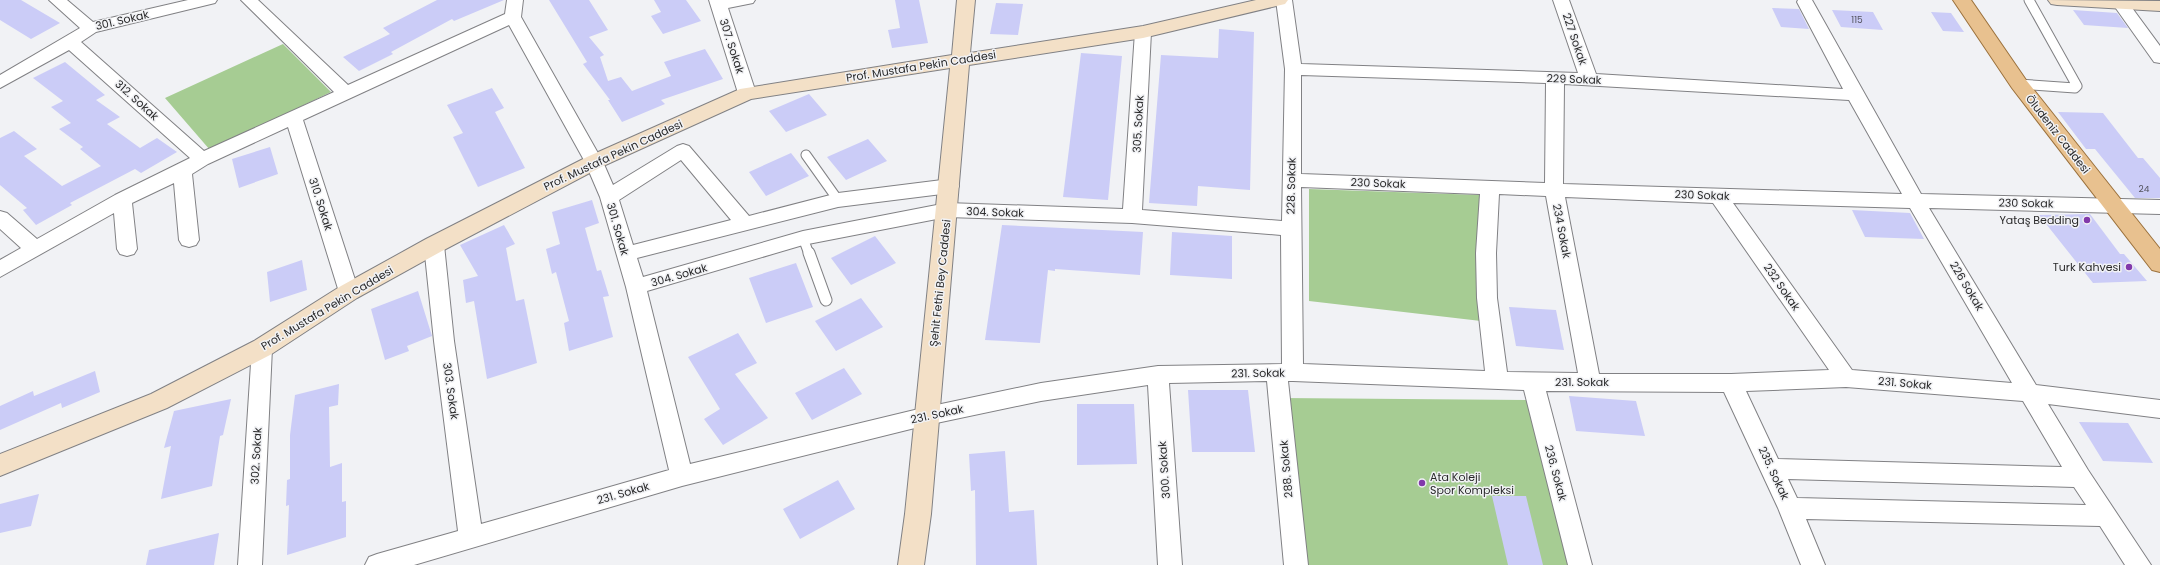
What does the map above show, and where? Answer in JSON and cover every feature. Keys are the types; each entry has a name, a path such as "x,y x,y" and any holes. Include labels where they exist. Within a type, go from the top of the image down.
{"main road":[{"name":"Şehit Fethi Bey Caddesi","path":"911,565 950,186 966,0"},
{"name":"Prof. Mustafa Pekin Caddesi","path":"0,466 159,401 262,348 349,292 434,245 594,162 747,93 1143,32 1279,0"},
{"name":"Öludeniz Caddesi","path":"1962,0 2020,84 2113,206 2160,264"},
{"path":"2056,0 2160,6"}],"street":[{"path":"57,0 90,28"},
{"name":"301. Sokak","path":"0,82 70,42 90,28 209,0"},
{"path":"249,0 345,92"},
{"path":"718,2 748,0"},
{"name":"228. Sokak","path":"1284,0 1293,69 1291,229 1285,373"},
{"name":"227 Sokak","path":"1561,0 1589,79"},
{"name":"307. Sokak","path":"718,2 747,93"},
{"name":"226 Sokak","path":"1805,2 1854,96 1915,200 2032,393 2080,477 2139,565"},
{"path":"2121,4 2160,58"},
{"path":"0,269 34,248 122,200 182,171 202,159 345,92 514,8"},
{"name":"301. Sokak","path":"514,8 594,162 609,197 636,287 682,476"},
{"name":"305. Sokak","path":"1132,216 1143,32"},
{"name":"312. Sokak","path":"70,42 124,88 202,159"},
{"name":"229 Sokak","path":"1293,69 1589,79 1854,96"},
{"name":"234 Sokak","path":"1555,78 1554,189 1590,382"},
{"name":"310. Sokak","path":"293,116 349,292"},
{"path":"609,197 682,150 745,224"},
{"path":"182,171 190,240"},
{"name":"230 Sokak","path":"1291,180 1718,196 2160,207"},
{"path":"625,254 838,200 950,186"},
{"path":"1490,187 1486,253 1487,298 1498,380"},
{"name":"232 Sokak","path":"1718,196 1846,378"},
{"path":"122,200 127,249"},
{"name":"304. Sokak","path":"636,287 803,238 947,210 1132,216 1291,229"},
{"path":"0,218 34,248"},
{"name":"303. Sokak","path":"434,245 444,341 471,537"},
{"name":"302. Sokak","path":"250,565 262,348"},
{"name":"231. Sokak","path":"377,565 682,476 927,416 1041,392 1158,375 1285,373 1532,382 1731,383 1846,378 2032,393 2160,409"},
{"name":"288. Sokak","path":"1285,373 1296,565"},
{"name":"300. Sokak","path":"1158,375 1170,565"},
{"name":"236. Sokak","path":"1532,382 1580,565"},
{"name":"235. Sokak","path":"1731,383 1790,508 1813,565"},
{"path":"1772,469 2080,477"},
{"path":"1790,508 2106,516"}],"lane":[{"path":"2020,84 2075,88 2077,86 2029,0"},
{"path":"806,155 838,200"},
{"path":"803,238 826,300"}],"green space":[{"path":"283,44 331,92 210,150 165,98"},
{"path":"1309,189 1480,195 1481,321 1309,301"},
{"name":"Ata Koleji Spor Kompleksi","path":"1281,398 1534,400 1569,565 1303,565"}],"building":[{"path":"0,0 21,0 60,23 31,39 0,20"},
{"path":"437,0 504,0 454,21 452,19 391,52 393,54 359,71 343,57 390,34 383,28"},
{"path":"549,0 589,0 608,30 589,37 604,55 600,57 608,81 621,77 632,91 671,76 664,62 705,49 723,79 661,100 665,104 622,122 608,100 610,100 583,64 587,62"},
{"path":"654,0 686,0 701,21 663,34 651,16 661,12"},
{"path":"895,0 919,0 928,43 892,48 888,30 900,28"},
{"path":"996,3 1023,4 1018,35 990,34"},
{"path":"1772,8 1799,9 1809,29 1781,27"},
{"path":"1832,10 1873,12 1883,30 1841,27"},
{"path":"2073,10 2117,13 2128,28 2084,25"},
{"path":"1931,12 1951,13 1964,32 1943,31"},
{"path":"1219,29 1254,32 1250,190 1198,186 1197,206 1149,203 1161,55 1218,58"},
{"path":"1081,53 1122,56 1108,200 1063,197"},
{"path":"65,62 105,95 96,100 120,117 107,124 140,148 157,138 177,152 141,173 135,169 70,203 72,205 36,225 23,210 27,208 0,185 0,138 14,131 37,149 24,156 62,186 101,166 80,149 83,147 59,129 71,123 51,107 63,101 33,78"},
{"path":"492,88 504,108 495,112 525,168 478,187 453,137 463,133 447,105"},
{"path":"809,94 827,115 786,132 769,111"},
{"path":"2058,112 2103,113 2138,158 2143,158 2160,178 2160,198 2135,198 2095,149 2086,149"},
{"path":"868,139 887,161 846,180 827,157"},
{"path":"270,147 278,174 239,188 232,159"},
{"path":"791,153 809,176 766,196 749,172"},
{"path":"592,200 599,223 585,228 597,271 601,270 609,296 603,297 613,337 569,351 564,323 569,321 556,272 552,274 546,249 560,244 552,212"},
{"path":"1852,210 1910,213 1924,239 1865,237"},
{"path":"2090,214 2120,254 2124,254 2147,281 2093,283 2039,215"},
{"path":"504,225 515,244 506,248 516,301 524,299 537,363 487,379 474,301 466,303 463,280 478,276 460,245"},
{"path":"1002,225 1143,232 1140,275 1055,269 1055,271 1048,270 1040,343 985,340"},
{"path":"1172,232 1232,236 1232,279 1170,275"},
{"path":"875,236 896,263 851,285 831,258"},
{"path":"302,260 307,290 270,302 267,272"},
{"path":"796,263 813,307 766,323 749,278"},
{"path":"418,291 432,336 407,346 409,351 385,360 371,309"},
{"path":"861,298 883,327 836,351 815,321"},
{"path":"1509,307 1556,310 1564,350 1516,346"},
{"path":"738,333 757,363 735,374 768,418 723,445 704,419 720,409 688,357"},
{"path":"844,368 862,394 812,420 795,393"},
{"path":"95,371 100,392 62,408 61,403 0,430 0,406 33,391 34,396"},
{"path":"339,384 338,405 329,407 330,467 342,463 342,502 346,501 346,537 287,555 289,505 286,506 287,480 290,479 290,435 295,395"},
{"path":"1188,390 1248,390 1255,452 1192,452"},
{"path":"1569,396 1636,401 1645,436 1576,431"},
{"path":"231,399 223,435 220,436 212,486 161,499 171,446 164,448 174,411"},
{"path":"1077,404 1134,404 1137,464 1077,465"},
{"path":"2079,422 2128,423 2153,463 2103,461"},
{"path":"1005,451 1009,512 1034,510 1037,565 976,565 975,490 971,491 969,454"},
{"path":"838,480 855,509 800,539 783,509"},
{"path":"39,494 31,526 0,533 0,504"},
{"path":"1492,496 1526,496 1543,565 1508,565"},
{"path":"219,533 214,565 146,565 149,550"}],"place":[{"name":"Yataş Bedding","path":"2087,220"},
{"name":"Turk Kahvesi","path":"2129,267"},
{"name":"Ata Koleji Spor Kompleksi","path":"1422,483"}]}
